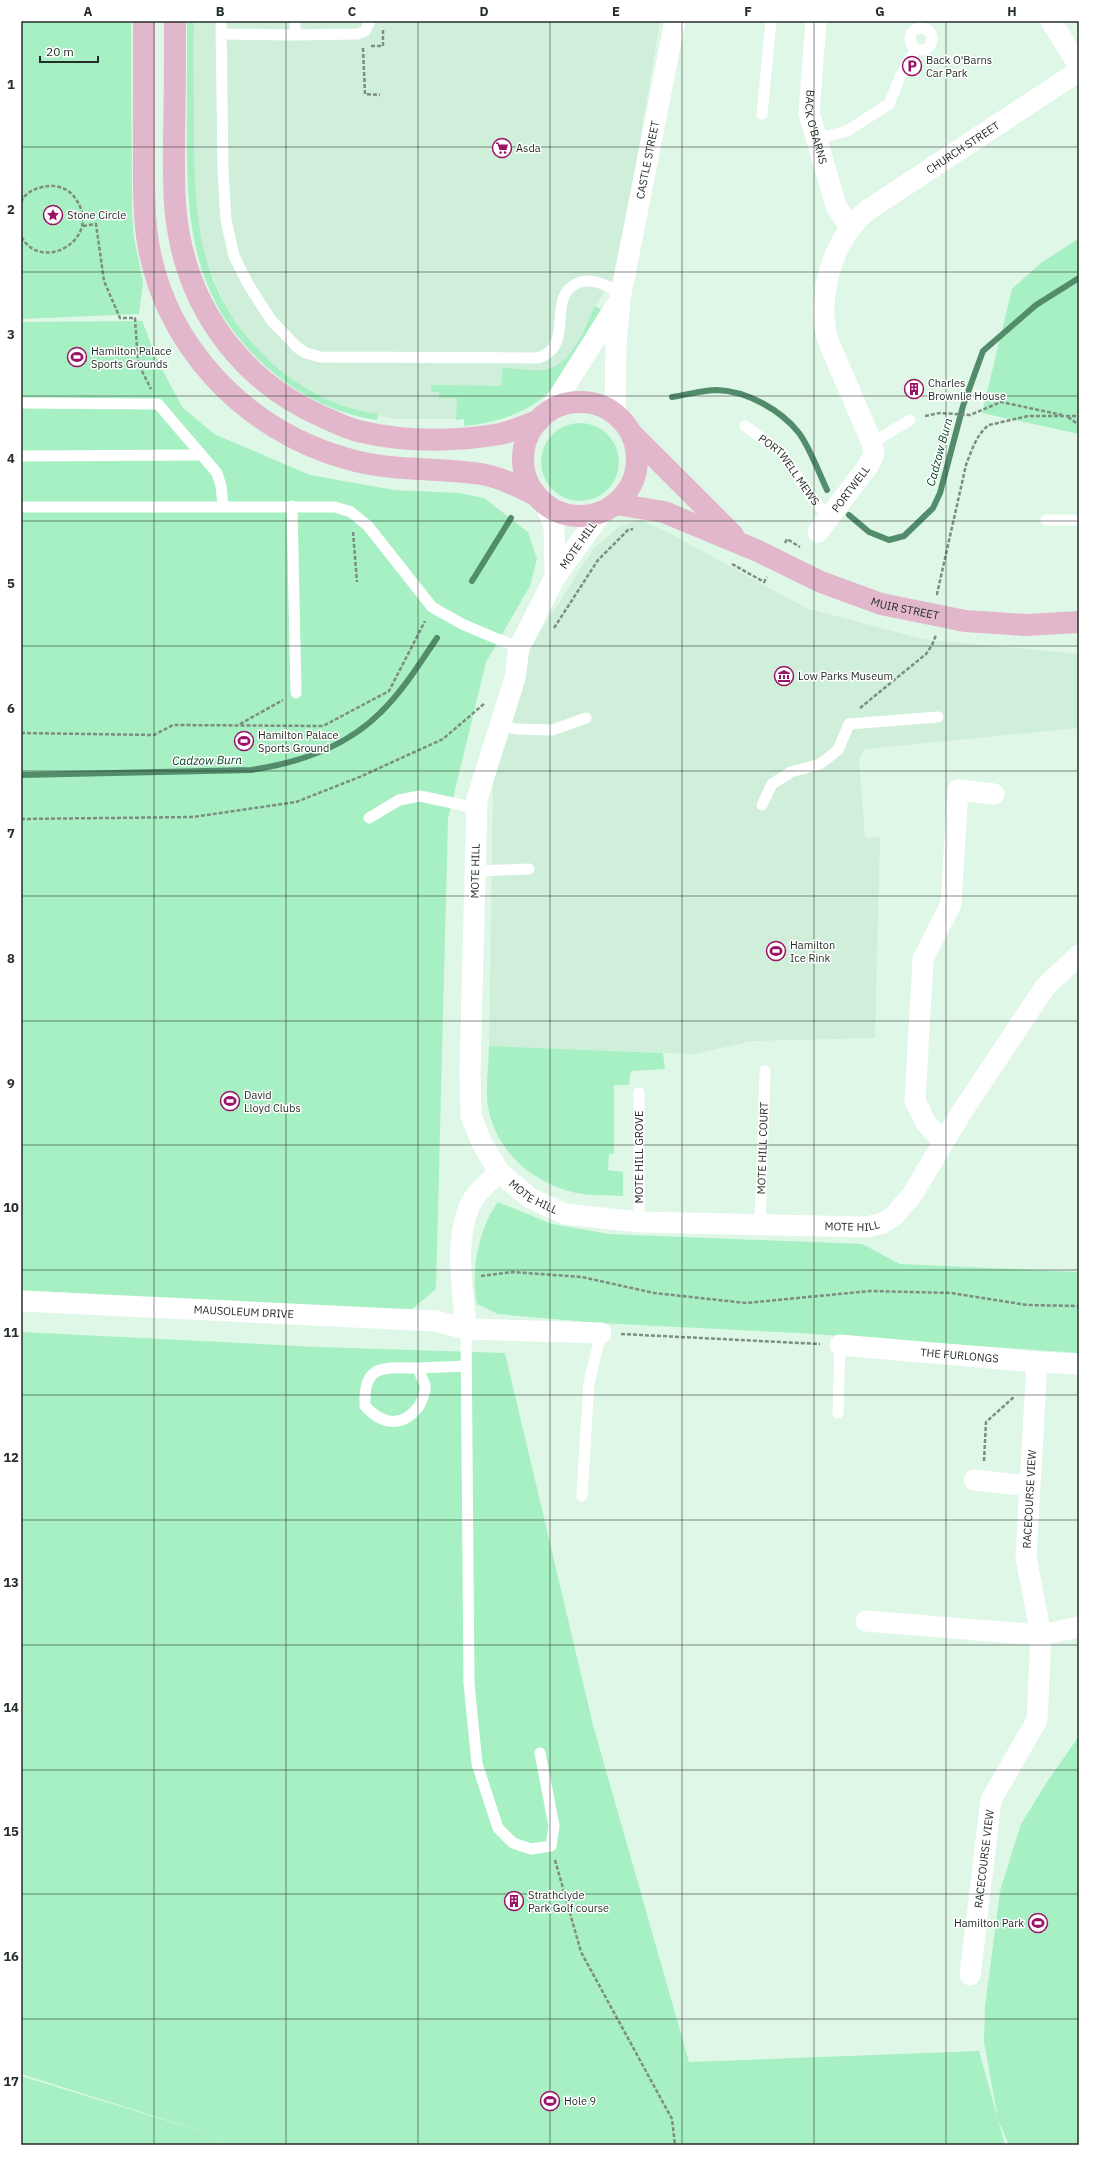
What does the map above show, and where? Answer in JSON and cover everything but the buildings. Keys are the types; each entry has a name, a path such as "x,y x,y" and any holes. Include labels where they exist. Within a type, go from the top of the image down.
{"main road":[{"path":"144,21 144,210 147,236 156,272 172,317 184,339 206,368 228,392 264,422 285,434 337,456 384,467 482,474 541,500 558,512 572,516 587,516 609,508 629,489 636,471 636,445 631,433 615,414 602,407 589,403 575,403 562,406 544,417 502,433 472,438 423,440 376,435 355,430 309,411 272,389 241,362 224,341 199,298 179,237 174,187 175,21"},
{"path":"541,500 525,471 524,458 526,444 531,432 544,417"},
{"name":"MUIR STREET","path":"631,433 657,462 742,544"},
{"name":"MUIR STREET","path":"609,508 664,512 742,544 810,578 859,597 907,611 940,617 1020,624 1079,622"}],"street":[{"name":"CASTLE STREET","path":"615,414 616,346 621,296 675,21"},
{"name":"BACK O'BARNS","path":"816,21 809,108 816,140 836,206 850,227"},
{"path":"1051,21 1079,66"},
{"name":"CHURCH STREET","path":"872,443 826,336 824,318 826,292 833,260 850,227 868,210 1079,70"},
{"name":"CASTLE STREET","path":"544,417 621,296"},
{"name":"PORTWELL","path":"824,524 871,462 874,454 872,443"},
{"name":"MOTE HILL","path":"541,500 554,527 555,577"},
{"name":"MOTE HILL","path":"609,508 555,577 519,648 515,678 476,808 470,1071 471,1116 482,1143 499,1172 530,1198 565,1214 639,1222 867,1227 883,1223 894,1216 912,1195 943,1142 1045,986 1079,955"},
{"path":"943,1142 926,1122 915,1101 923,959 950,904 958,790 994,794"},
{"name":"MOTE HILL","path":"466,1329 461,1247 465,1220 474,1198 499,1172"},
{"name":"MAUSOLEUM DRIVE","path":"21,1301 436,1321 466,1329"},
{"path":"466,1329 601,1333"},
{"name":"THE FURLONGS","path":"840,1345 1037,1362 1079,1364"},
{"name":"RACECOURSE VIEW","path":"970,1976 991,1800 1037,1720 1041,1635 1026,1557 1037,1362"},
{"path":"979,1480 1030,1486"},
{"path":"866,1621 1041,1635 1079,1627"}],"lane":[{"path":"221,21 223,171 229,239 241,271 258,302 283,334 306,353 320,357 538,358 547,354 554,347 560,321 563,295 572,285 582,281 595,282 621,296"},
{"path":"295,21 295,35"},
{"path":"221,34 358,34 365,31 370,21"},
{"path":"762,114 771,21"},
{"path":"816,140 847,131 889,104 900,77 916,50"},
{"path":"21,403 158,404 217,473 221,486 223,506"},
{"path":"872,443 910,420"},
{"name":"PORTWELL MEWS","path":"745,426 781,452 821,509 824,524"},
{"path":"21,456 201,455"},
{"path":"292,506 296,693"},
{"path":"21,507 335,507 351,512 368,526 436,610 462,624 519,648"},
{"path":"1046,520 1079,520"},
{"path":"500,725 516,729 552,730 586,718"},
{"path":"762,806 772,784 791,772 820,764 838,750 849,724 938,718"},
{"path":"369,818 399,800 420,796 476,808"},
{"path":"475,871 529,869"},
{"name":"MOTE HILL COURT","path":"760,1225 765,1071"},
{"name":"MOTE HILL GROVE","path":"639,1093 639,1222"},
{"path":"466,1329 470,1683 478,1764 498,1828 513,1843 531,1850 551,1846 554,1826 540,1753"},
{"path":"582,1496 590,1383 601,1333"},
{"path":"838,1413 840,1345"},
{"path":"418,1368 425,1387 422,1401 411,1416 395,1422 375,1417 365,1406 364,1390 370,1376 381,1368 466,1366"}],"path":[{"path":"380,95 365,94 363,46 383,46 383,27"},
{"path":"21,236 30,247 52,253 72,245 79,236 83,226 83,214 80,204 73,194 63,188 52,185 41,186 30,191 22,200"},
{"path":"21,189 22,200"},
{"path":"83,226 96,224 104,281 120,318 135,318 138,363 158,404"},
{"path":"910,420 940,413 970,415 1001,402 1067,416 1079,425"},
{"path":"932,593 938,594 966,466 973,449 986,428 989,425 1028,416 1079,416"},
{"path":"351,512 357,582"},
{"path":"552,630 598,560 628,530 635,528"},
{"path":"730,563 764,582 776,561"},
{"path":"21,733 154,735 173,725 322,726 389,690 436,610"},
{"path":"858,724 856,714 865,702 930,650 935,639 940,617"},
{"path":"240,725 296,693"},
{"path":"21,819 193,817 296,802 362,776 443,739 491,698"},
{"path":"462,1276 512,1272 582,1277 654,1293 746,1303 870,1291 951,1292 1026,1305 1079,1306"},
{"path":"601,1333 840,1345"},
{"path":"979,1480 986,1422 1013,1397 1036,1389"},
{"path":"551,1846 581,1952 672,2119 675,2145"}],"shaded area":[{"path":"194,21 660,21 633,182 613,279 595,306 576,346 564,366 464,419 394,419 364,412 321,398 292,380 265,357 248,339 226,308 203,252 196,213 194,185"},
{"path":"641,520 671,534 806,608 922,639 1079,654 1079,728 865,749 859,759 865,838 880,837 875,1038 751,1041 696,1054 489,1046 493,781 530,648 593,549 620,526"}],"green space":[{"path":"21,21 131,21 132,211 134,238 143,282 139,314 21,319"},
{"path":"187,21 194,21 194,159 199,224 205,254 215,283 229,311 248,338 284,374 309,390 335,403 378,414 377,420 333,408 293,388 281,379 244,344 224,317 209,289 199,260 192,230 189,198 187,165"},
{"path":"1079,238 1079,434 982,413 1012,289 1041,263"},
{"path":"595,306 601,309 598,318 566,371 546,395 525,409 501,419 464,426 464,419 456,420 457,398 439,398 439,392 431,392 431,385 501,386 503,368 543,370 553,367 562,362 576,345"},
{"name":"Hamilton Palace Sports Ground","path":"142,321 158,361 182,407 214,434 310,475 394,490 459,493 484,498 528,532 537,559 530,586 486,662 448,819 436,1289 407,1313 21,1290 21,322"},
{"path":"580,423 595,426 608,434 616,447 619,462 616,477 608,490 595,498 580,501 565,498 552,490 544,477 541,462 544,447 552,434 565,426"},
{"path":"489,1046 663,1053 665,1069 631,1071 629,1085 614,1085 614,1154 609,1154 608,1170 623,1172 623,1196 583,1194 561,1189 532,1174 519,1164 508,1152 492,1123 488,1107 487,1085"},
{"path":"498,1202 552,1224 609,1234 862,1244 900,1264 1079,1272 1079,1353 799,1333 599,1323 498,1314 477,1304 475,1279 481,1237 491,1212"},
{"name":"Strathclyde Park Golf course","path":"21,1332 319,1347 505,1353 593,1725 689,2062 979,2051 998,2119 984,2042 985,2007 1000,1891 1021,1824 1047,1782 1079,1736 1079,2145 1009,2145 998,2120 1005,2145 21,2145 21,2076 220,2137 21,2074"}],"waterway":[{"name":"Cadzow Burn","path":"849,515 869,532 889,540 904,536 933,508 940,493 963,406 983,351 1036,305 1079,278"},
{"name":"Cadzow Burn","path":"672,397 717,390 740,394 762,403 783,417 799,433 811,453 827,490"},
{"name":"Cadzow Burn","path":"472,581 511,518"},
{"name":"Cadzow Burn","path":"21,775 251,770 304,758 337,744 367,725 388,705 437,638"}],"place":[{"name":"Back O'Barns Car Park","path":"912,66"},
{"name":"Asda","path":"502,148"},
{"name":"Stone Circle","path":"53,215"},
{"name":"Hamilton Palace Sports Grounds","path":"77,357"},
{"name":"Charles Brownlie House","path":"914,389"},
{"name":"Low Parks Museum","path":"784,676"},
{"name":"Hamilton Palace Sports Ground","path":"244,741"},
{"name":"Hamilton Ice Rink","path":"776,951"},
{"name":"David Lloyd Clubs","path":"230,1101"},
{"name":"Strathclyde Park Golf course","path":"514,1901"},
{"name":"Hamilton Park","path":"1038,1923"},
{"name":"Hole 9","path":"550,2101"}]}
